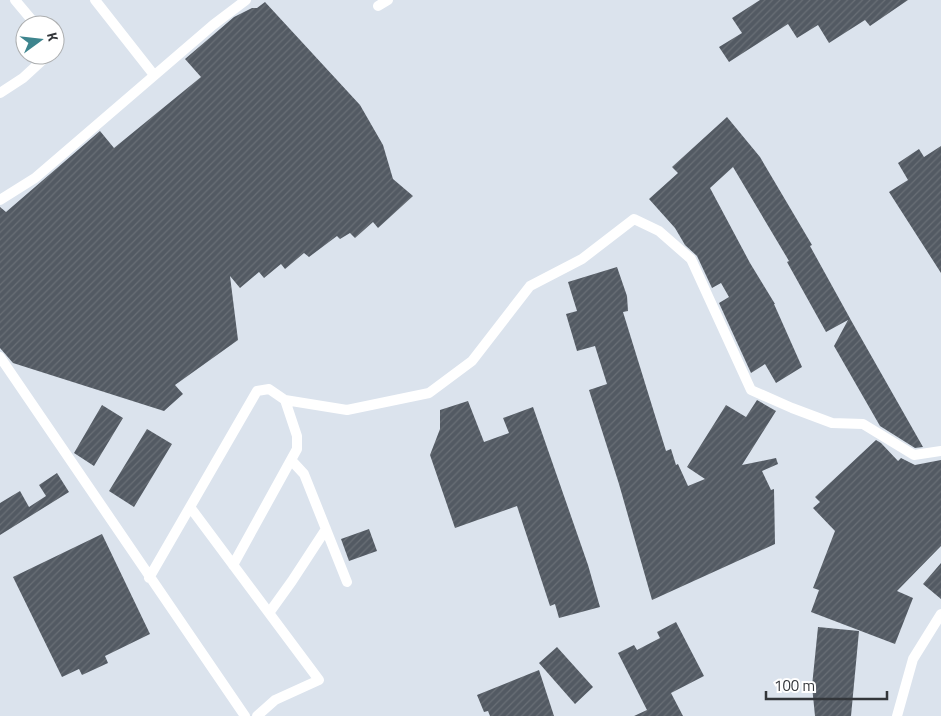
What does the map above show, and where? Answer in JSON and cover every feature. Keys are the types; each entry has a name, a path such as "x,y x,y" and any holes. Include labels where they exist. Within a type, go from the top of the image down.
{"street":[{"path":"15,0 28,15"},
{"path":"95,0 154,76"},
{"path":"378,6 388,0"},
{"path":"0,200 35,178 242,1"},
{"path":"1,91 23,78 37,65"},
{"path":"150,578 257,391 262,388 269,389 285,400 347,410 429,393 472,361 530,286 582,259 634,218 659,231 691,259 752,390 832,423 862,424 914,455 941,451"},
{"path":"0,357 245,716"},
{"path":"233,565 297,449 298,440 285,400"},
{"path":"292,461 304,474 347,582"},
{"path":"190,508 319,680 275,700 257,716"},
{"path":"269,612 326,529"},
{"path":"897,716 913,659 941,614"}],"building":[{"path":"760,0 908,0 870,26 865,20 829,43 818,25 797,38 788,24 729,62 719,47 742,33 732,18"},
{"path":"265,2 360,105 383,145 393,179 413,196 378,228 373,222 355,238 350,233 340,239 337,236 309,257 304,253 285,269 281,264 264,278 259,272 240,288 230,276 238,340 175,385 183,394 164,411 13,363 0,348 0,207 6,212 100,131 114,148 201,77 185,59 234,17 252,8 257,8"},
{"path":"727,117 760,157 812,245 810,246 923,447 915,448 880,426 834,346 848,320 826,332 787,262 789,261 733,167 710,188 750,263 775,304 802,367 776,383 765,364 751,373 719,303 729,297 721,283 712,288 697,256 685,245 675,228 649,199 678,173 672,167"},
{"path":"941,146 941,273 889,192 908,180 898,163 919,149 924,157"},
{"path":"617,267 627,296 628,311 623,312 666,451 671,449 676,465 678,464 688,486 705,479 687,467 726,405 746,417 757,400 776,411 742,465 776,458 778,464 762,471 771,490 774,489 775,544 652,600 619,484 589,390 607,384 595,346 577,351 566,314 577,311 568,282"},
{"path":"468,401 484,442 509,433 503,418 533,407 588,565 600,607 559,618 555,604 550,606 517,506 455,528 430,455 440,429 440,410"},
{"path":"102,405 123,418 94,466 74,453"},
{"path":"147,429 172,444 134,507 109,491"},
{"path":"876,440 898,461 901,458 915,465 941,460 941,546 897,591 913,598 895,644 811,612 819,590 813,588 835,531 813,508 820,502 815,497"},
{"path":"57,473 69,492 0,535 0,503 20,491 29,507 46,496 39,485"},
{"path":"369,529 377,551 349,561 341,539"},
{"path":"102,534 150,634 105,656 108,663 82,675 79,669 62,677 13,577"},
{"path":"941,563 941,599 923,584"},
{"path":"676,622 704,676 671,693 683,716 634,716 647,710 618,653 634,645 637,650 660,638 657,632"},
{"path":"818,627 859,631 851,716 815,716 812,686"},
{"path":"557,647 593,687 575,704 539,663"},
{"path":"539,670 554,716 490,716 488,711 484,712 477,695"}]}
